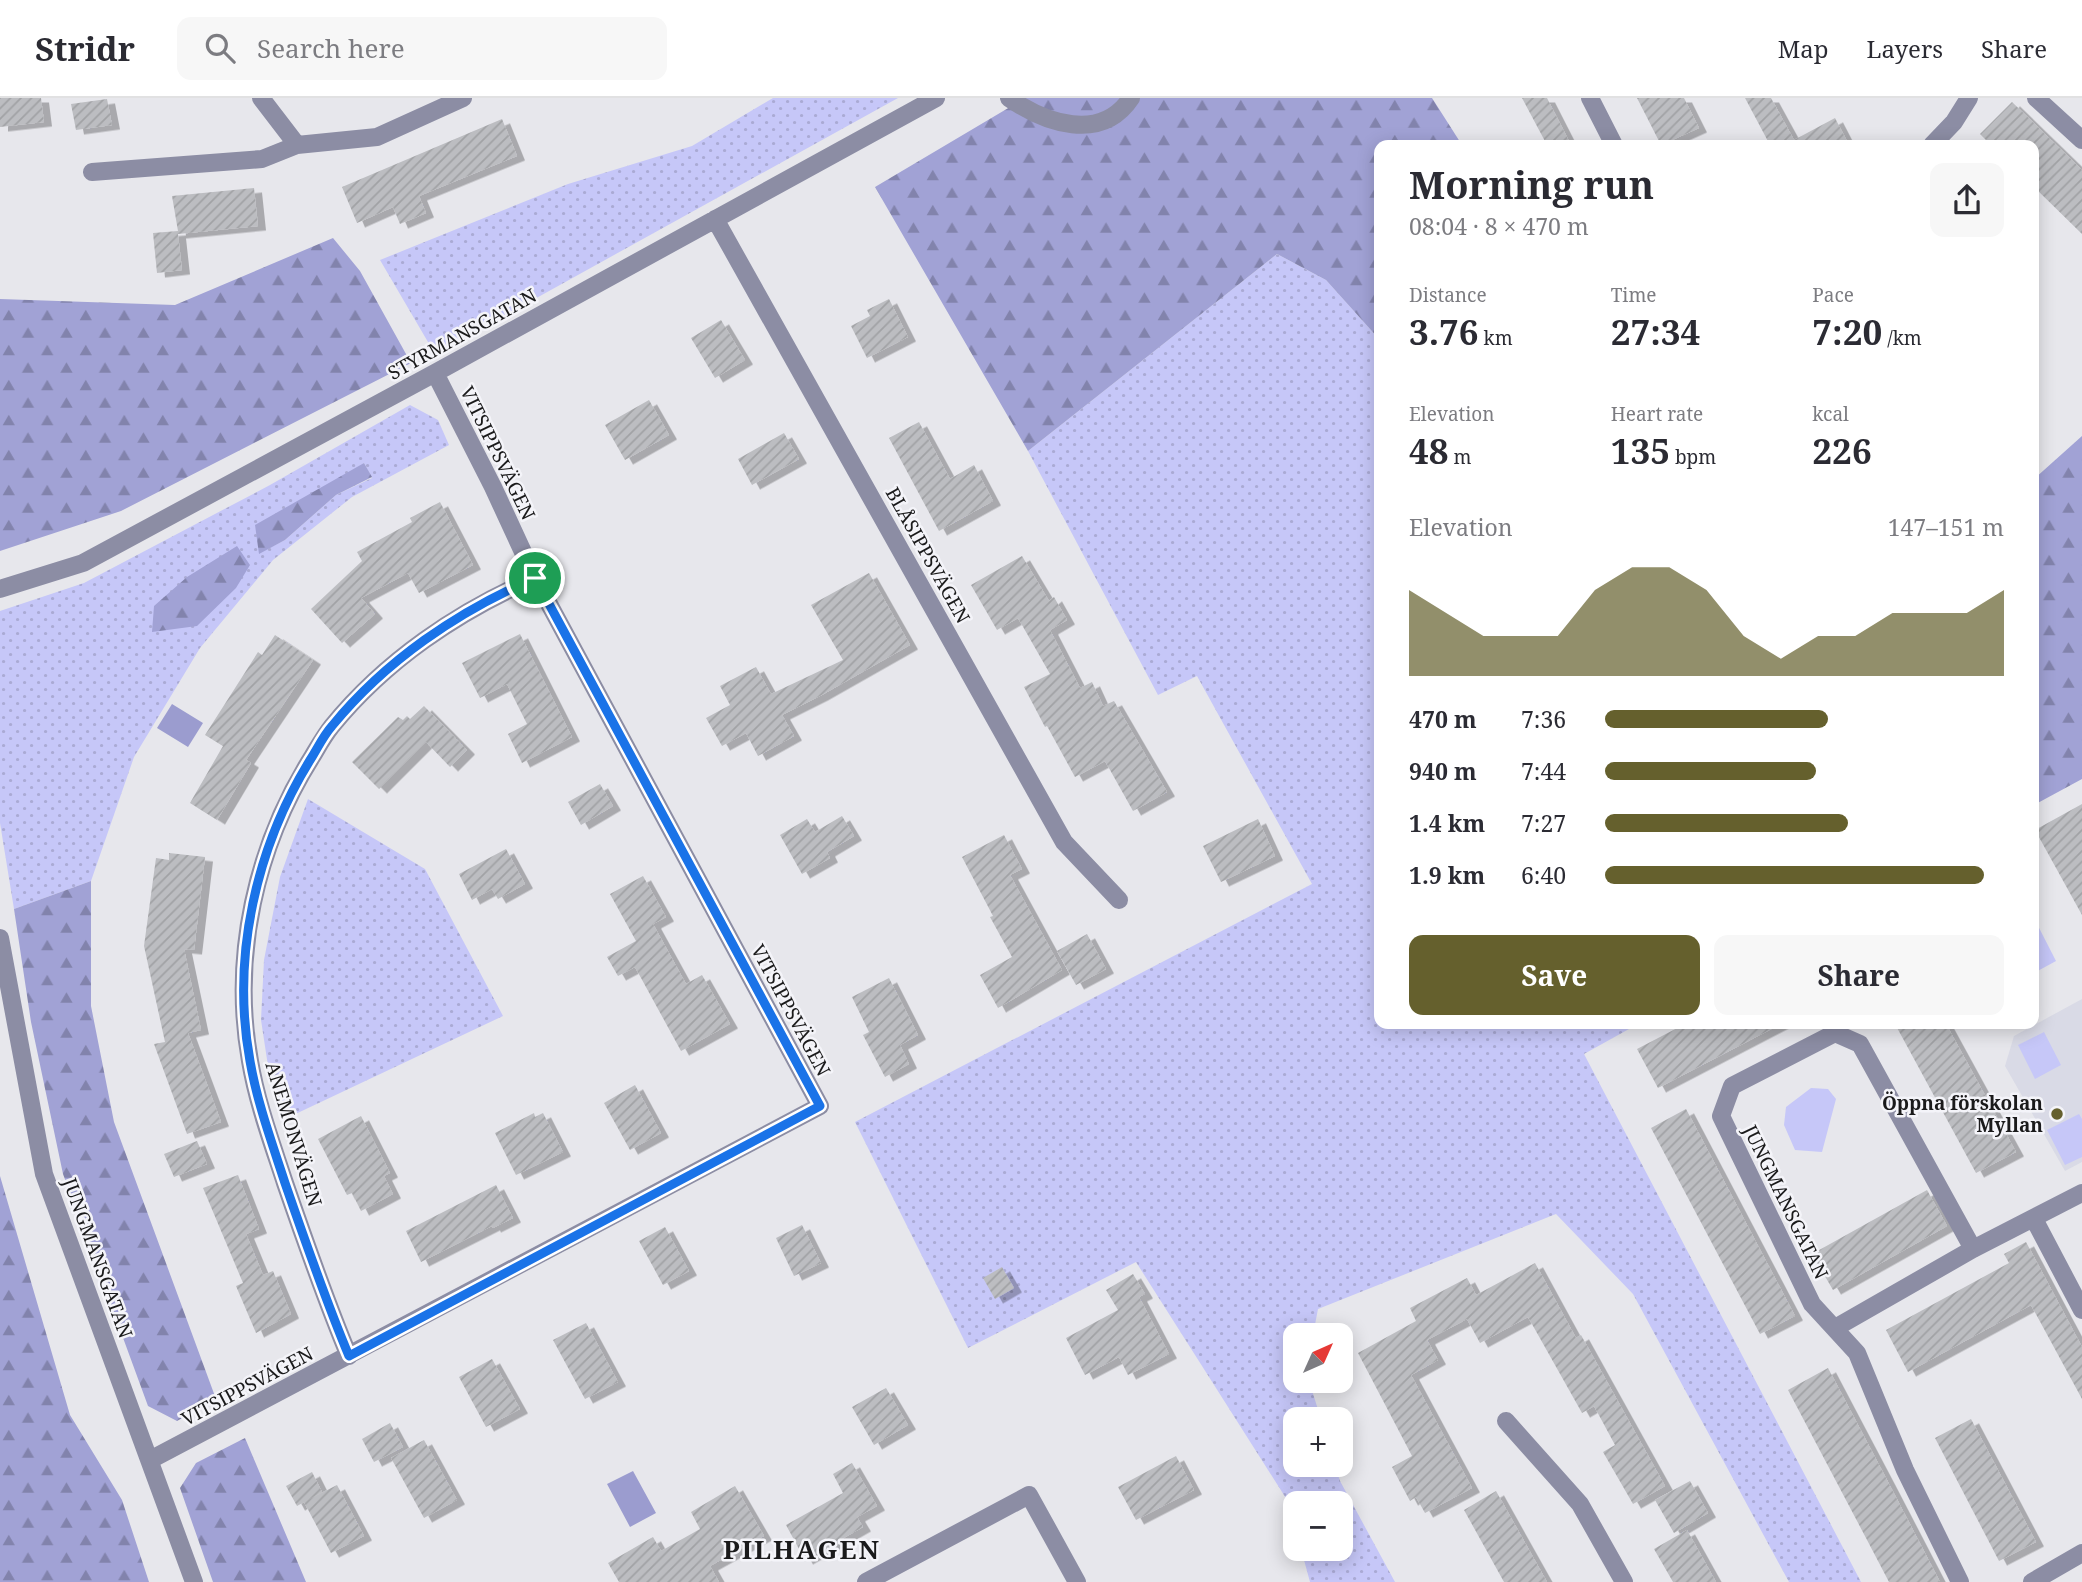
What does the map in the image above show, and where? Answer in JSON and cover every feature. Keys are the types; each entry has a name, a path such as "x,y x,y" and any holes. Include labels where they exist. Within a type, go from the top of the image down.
{"street":[{"path":"261,98 297,145"},
{"path":"92,172 262,159 297,145 377,136 463,98"},
{"name":"STYRMANSGATAN","path":"0,589 83,563 936,98"},
{"path":"1009,98 1050,121 1072,125 1094,125 1114,116 1131,98"},
{"path":"1590,98 1611,140"},
{"path":"1937,140 1954,122 1969,98"},
{"path":"2036,98 2082,140"},
{"name":"BLÅSIPPSVÄGEN","path":"715,219 1064,842 1119,900"},
{"name":"VITSIPPSVÄGEN","path":"150,1460 820,1106 535,578 493,487 435,373"},
{"name":"ANEMONVÄGEN","path":"349,1356 328,1308 306,1245 262,1113 249,1060 245,1011 245,955 253,900 268,844 298,779 331,727 373,682 411,651 454,620 503,592 535,578"},
{"name":"JUNGMANSGATAN","path":"0,938 44,1174 194,1582"},
{"name":"JUNGMANSGATAN","path":"1960,1582 1905,1470 1857,1353 1812,1304 1721,1116 1732,1086 1835,1033 1860,1044 1973,1249"},
{"path":"1835,1328 1973,1249 2082,1193"},
{"path":"2034,1219 2082,1310"},
{"path":"1506,1421 1580,1504 1624,1582"},
{"path":"866,1582 1029,1495 1077,1582"},
{"path":"2032,1582 2082,1553"}],"shaded area":[{"path":"773,98 898,98 435,354 380,260 568,184 692,146"},
{"path":"1277,254 1326,280 1374,333 1374,1029 1629,1029 1584,1054 1861,1582 1789,1582 1633,1294 1556,1214 1318,1309 1315,1323 1283,1323 1283,1393 1313,1393 1317,1407 1283,1407 1283,1477 1339,1477 1345,1491 1283,1491 1283,1494 1136,1262 968,1348 855,1122 1312,884 1197,676 1158,695 1028,451"},
{"path":"410,405 438,420 449,445 352,497 273,560 200,648 134,757 91,881 14,909 0,823 0,611 84,583 270,485","holes":["364,463 372,478 336,495 285,540 259,553"]},
{"path":"172,704 203,723 188,747 157,728"},
{"path":"308,799 425,869 503,1016 287,1118 268,1066 261,1020 264,960 280,877"},
{"path":"2039,928 2056,961 2039,970"},
{"name":"Öppna förskolan Myllan","path":"2082,999 2082,1162 2065,1171 2005,1066 2014,1036 2027,1029 2039,1029 2039,1022"},
{"path":"2044,1032 2061,1065 2035,1079 2018,1045"},
{"path":"1811,1088 1828,1089 1836,1099 1822,1152 1795,1150 1784,1125 1786,1107"},
{"path":"2079,1114 2082,1119 2082,1157 2065,1165 2047,1130"},
{"path":"633,1471 656,1513 630,1527 607,1484"},
{"path":"1353,1505 1395,1582 1310,1582 1304,1561 1353,1561"}],"green space":[{"path":"1025,98 1432,98 1459,140 1374,140 1374,333 1326,280 1277,254 1028,451 875,187"},
{"path":"333,238 360,271 411,363 121,511 0,551 0,299 175,305"},
{"path":"2082,436 2082,779 2039,802 2039,475"},
{"path":"364,463 372,477 336,495 285,540 259,554 255,525"},
{"path":"237,546 250,565 236,588 197,626 152,632 154,606 187,577"},
{"path":"91,881 91,1006 114,1122 216,1399 177,1421 148,1406 63,1174 31,1022 14,909"},
{"path":"0,1176 70,1415 122,1500 149,1582 0,1582"},
{"path":"245,1438 306,1582 213,1582 180,1488 196,1463"}],"building":[{"path":"0,98 41,98 44,122 0,127"},
{"path":"1522,98 1547,98 1568,140 1544,140"},
{"path":"1637,98 1684,98 1699,128 1672,140 1658,140"},
{"path":"1745,98 1771,98 1794,140 1767,140"},
{"path":"107,99 112,125 76,130 71,104"},
{"path":"2012,102 2082,170 2082,234 2039,192 2039,140 1986,140 1980,134"},
{"path":"1835,118 1846,140 1794,140"},
{"path":"502,119 517,156 419,196 426,213 400,224 393,207 357,223 342,187"},
{"path":"254,188 258,226 178,234 182,270 157,273 153,233 178,231 172,196"},
{"path":"889,299 908,337 867,358 851,326 870,316 867,310"},
{"path":"721,320 745,360 715,378 691,338"},
{"path":"649,400 669,435 625,460 605,425"},
{"path":"919,422 950,479 974,465 993,501 939,531 889,438"},
{"path":"784,433 799,459 752,485 738,459"},
{"path":"440,502 473,565 419,593 408,573 361,598 375,614 342,643 311,609 362,561 357,552 412,522 410,518"},
{"path":"1022,556 1049,601 1054,597 1067,620 1050,630 1080,688 1092,682 1103,706 1114,701 1167,792 1133,811 1105,761 1075,777 1024,687 1050,674 1018,618 997,630 971,585"},
{"path":"869,573 910,645 782,715 794,736 758,756 746,733 722,746 706,718 730,705 720,686 756,667 771,694 843,660 811,605"},
{"path":"520,634 572,737 522,763 508,734 527,724 507,684 480,698 462,663"},
{"path":"275,635 313,660 246,760 251,763 217,820 190,803 223,746 205,735 258,652 262,655"},
{"path":"424,706 467,750 450,767 426,742 379,789 352,762 398,717 403,720 407,716 410,719"},
{"path":"600,784 613,806 581,825 568,802"},
{"path":"2082,804 2082,915 2039,837 2039,828"},
{"path":"842,816 854,836 827,852 830,858 802,874 780,835 807,819 815,832"},
{"path":"1258,819 1275,856 1221,882 1203,846"},
{"path":"1004,835 1022,869 1010,875 1062,970 998,1008 980,975 1012,957 962,857"},
{"path":"506,849 525,884 498,899 492,889 472,900 459,874"},
{"path":"169,853 205,857 194,950 184,949 201,1030 188,1033 221,1122 187,1134 154,1044 165,1042 144,946 156,858 169,860"},
{"path":"643,876 666,917 653,924 686,984 702,975 730,1024 681,1051 635,967 618,976 607,957 636,941 610,894"},
{"path":"1087,934 1106,969 1076,985 1057,951"},
{"path":"889,978 918,1035 900,1045 909,1064 885,1077 863,1035 869,1032 852,997"},
{"path":"1675,1029 1771,1029 1658,1088 1637,1049"},
{"path":"1898,1029 1949,1029 2016,1152 1976,1173"},
{"path":"635,1085 661,1133 630,1150 604,1103"},
{"path":"1686,1109 1795,1316 1760,1334 1651,1128"},
{"path":"534,1113 535,1117 543,1113 563,1152 516,1175 495,1133"},
{"path":"361,1116 390,1173 384,1176 393,1194 361,1211 352,1193 347,1195 318,1139"},
{"path":"197,1141 207,1164 174,1177 164,1154"},
{"path":"238,1175 259,1229 246,1234 263,1275 273,1271 291,1314 256,1333 236,1286 243,1283 203,1188"},
{"path":"496,1185 513,1218 421,1262 406,1231"},
{"path":"1927,1190 1947,1226 1833,1290 1812,1254"},
{"path":"802,1225 821,1263 794,1276 776,1238"},
{"path":"665,1227 689,1271 663,1285 639,1241"},
{"path":"2026,1242 2082,1347 2082,1399 2031,1305 1908,1372 1886,1330 2009,1263 2004,1254"},
{"path":"1535,1263 1576,1338 1581,1335 1665,1486 1633,1504 1603,1452 1615,1445 1594,1406 1582,1413 1528,1317 1480,1343 1467,1319 1427,1340 1438,1360 1411,1375 1472,1488 1425,1513 1416,1497 1410,1501 1392,1467 1412,1456 1358,1353 1416,1321 1410,1308 1467,1278 1476,1295"},
{"path":"1002,1267 1014,1288 995,1299 983,1278"},
{"path":"1133,1274 1145,1294 1139,1297 1169,1354 1128,1375 1119,1357 1085,1375 1066,1338 1118,1310 1106,1290"},
{"path":"586,1323 618,1382 585,1399 553,1340"},
{"path":"492,1359 520,1409 486,1427 459,1377"},
{"path":"1828,1368 1940,1582 1889,1582 1788,1390"},
{"path":"886,1388 908,1425 874,1445 852,1407"},
{"path":"1971,1419 2036,1542 1999,1561 1935,1438"},
{"path":"390,1423 403,1447 374,1462 362,1439"},
{"path":"424,1440 457,1500 424,1518 391,1458"},
{"path":"1176,1456 1194,1490 1136,1520 1118,1487"},
{"path":"852,1463 877,1506 857,1517 863,1527 805,1560 786,1525 843,1493 833,1474"},
{"path":"312,1472 322,1492 297,1506 286,1486"},
{"path":"1690,1481 1708,1513 1674,1533 1655,1500"},
{"path":"337,1485 364,1536 331,1553 304,1502"},
{"path":"735,1486 764,1536 710,1566 719,1582 619,1582 608,1563 653,1537 661,1551 700,1529 691,1512"},
{"path":"1496,1491 1547,1582 1504,1582 1464,1510"},
{"path":"1687,1530 1716,1582 1673,1582 1654,1549"}],"place":[{"name":"Öppna förskolan Myllan","path":"2057,1114"}],"district":[{"name":"PILHAGEN","path":"802,1549"}],"route":[{"path":"535,578 820,1106 349,1356 328,1308 306,1245 262,1113 249,1060 245,1011 245,955 253,900 268,844 298,779 331,727 373,682 411,651 454,620 503,592 535,578"}]}
